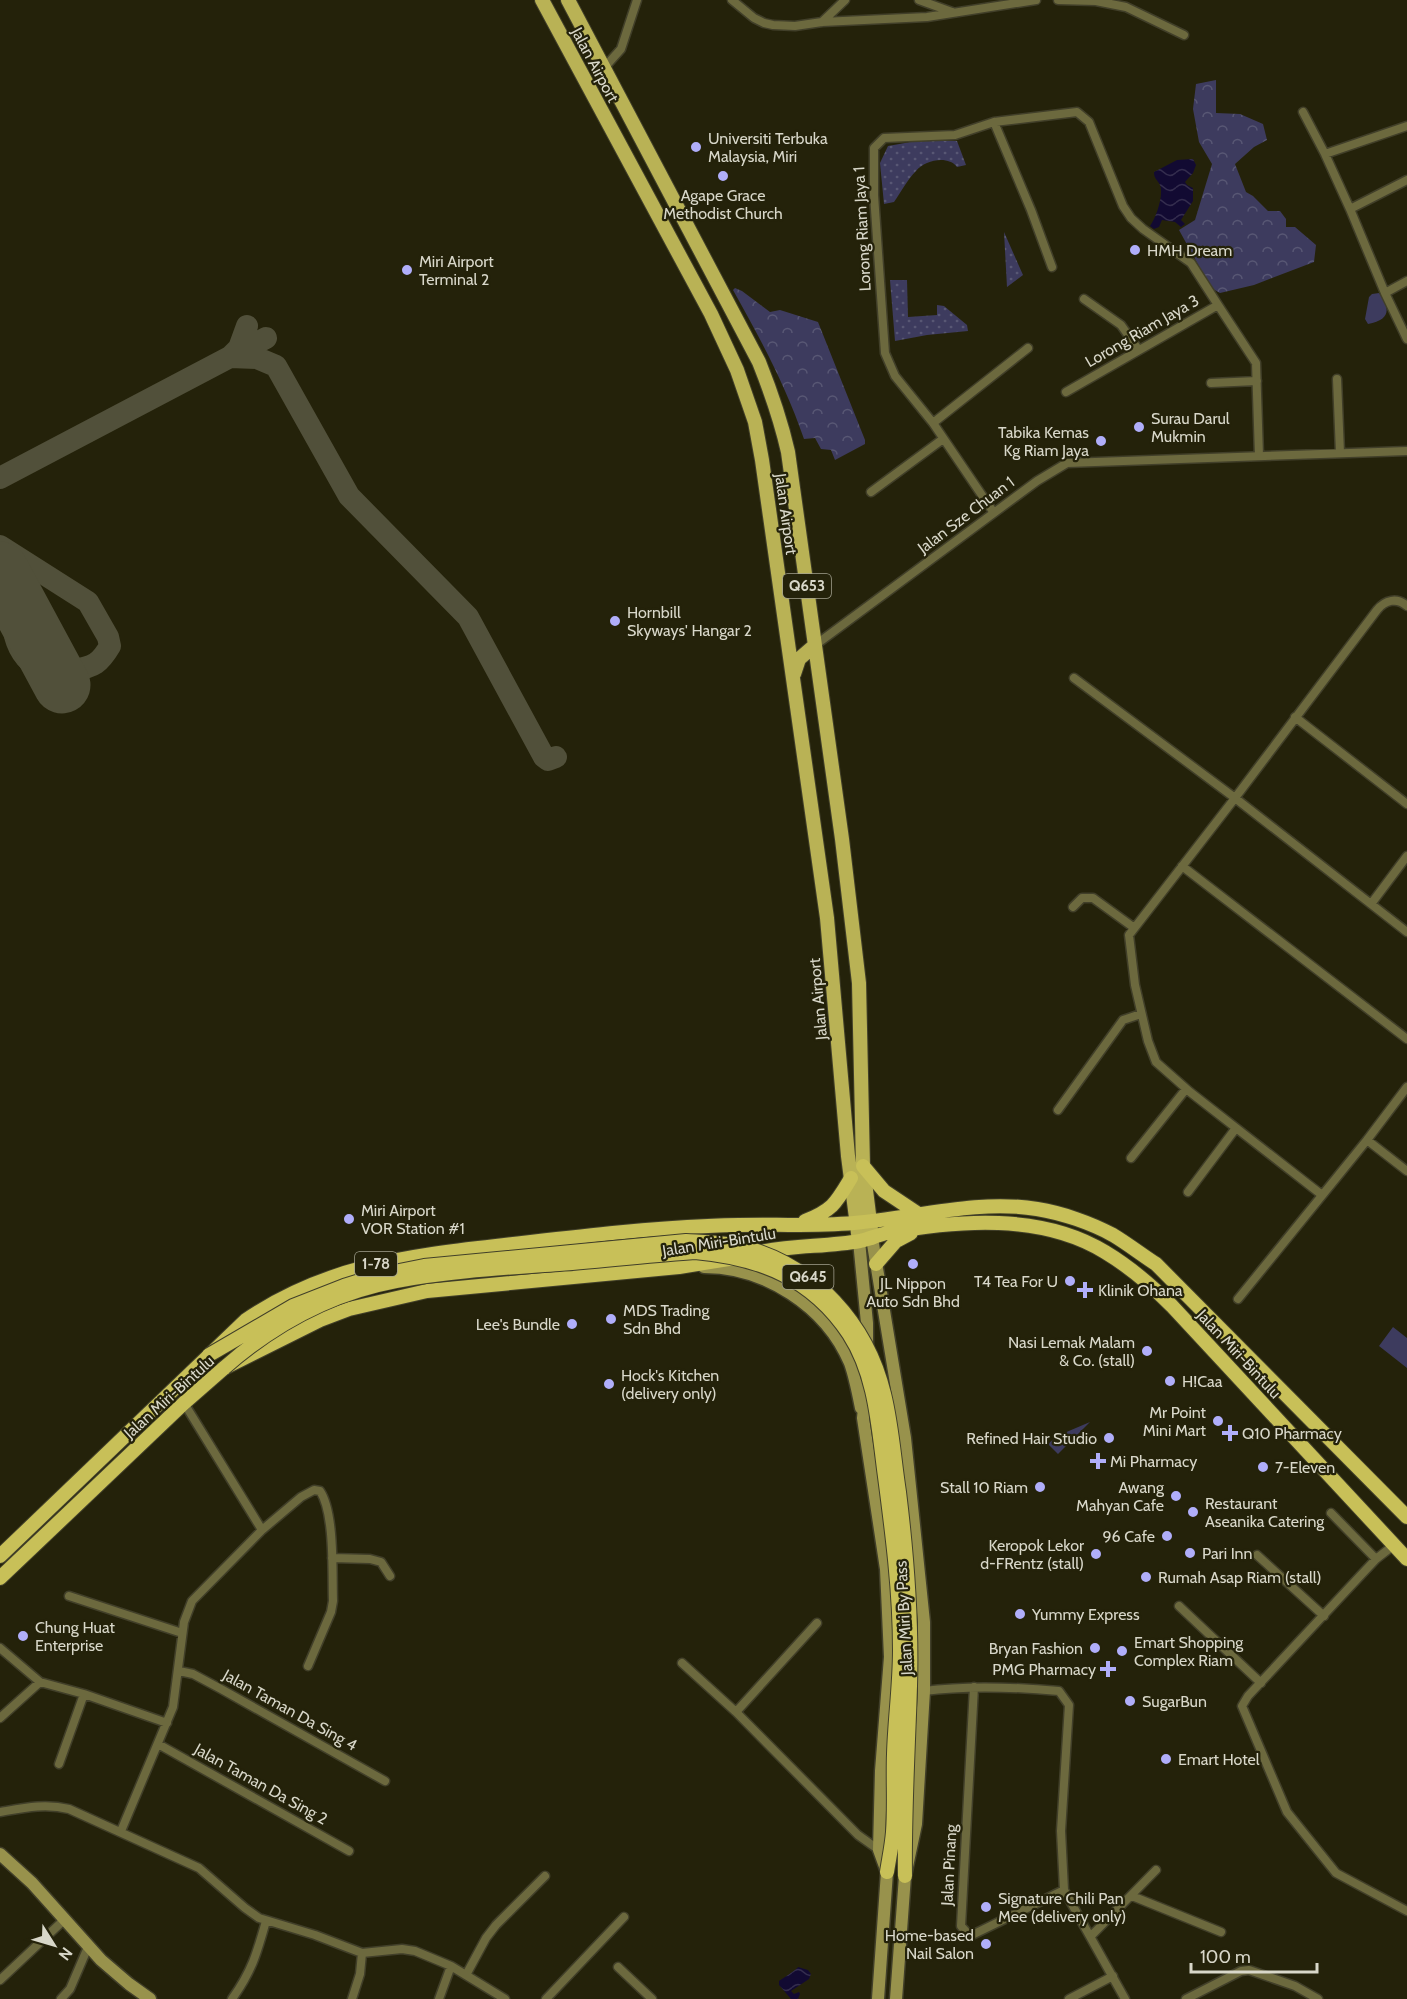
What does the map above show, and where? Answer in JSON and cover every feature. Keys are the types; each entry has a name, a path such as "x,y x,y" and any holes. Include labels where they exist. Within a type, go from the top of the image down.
{"highway":[{"path":"864,1166 884,1191 919,1222 896,1241 876,1264"},
{"path":"798,1224 826,1213 851,1178"},
{"name":"Jalan Miri-Bintulu","path":"0,1578 184,1403 224,1368 320,1320 349,1309 427,1290 679,1267 722,1261 773,1249 866,1239 919,1222 998,1206 1037,1209 1078,1220 1112,1234 1156,1264 1407,1517"},
{"name":"Jalan Miri-Bintulu","path":"0,1556 246,1320 268,1305 330,1276 365,1266 432,1253 572,1237 707,1226 856,1223 871,1220 1040,1227 1071,1236 1104,1251 1147,1282 1172,1306 1396,1542 1407,1559"},
{"name":"Q645","path":"209,1355 293,1306 361,1280 424,1266 686,1241 714,1242 744,1247 772,1258 812,1280 840,1306 859,1333 875,1365 888,1413 905,1541 909,1603 910,1685 904,1824 905,1876"},
{"name":"Q645","path":"224,1368 250,1345 314,1308 343,1296 395,1281 486,1270 695,1251 728,1255 770,1267 806,1288 831,1311 851,1337 869,1378 878,1420 894,1546 900,1642 894,1754 893,1832 887,1872"}],"main road":[{"name":"Jalan Airport","path":"542,0 711,314 737,370 755,422 831,953 856,1223"},
{"name":"Jalan Airport","path":"568,0 759,362 772,395 788,452 842,839 859,983 864,1166 871,1220"},
{"path":"602,112 594,89 595,79 604,68"},
{"path":"793,679 799,659 814,646"},
{"name":"Q653","path":"866,1239 871,1220"},
{"name":"Q653","path":"856,1223 866,1239"},
{"name":"Jalan Miri By Pass","path":"866,1239 876,1264 895,1369 909,1467 924,1622 924,1690 916,1824 905,1876 896,1999"},
{"name":"Jalan Miri By Pass","path":"866,1239 867,1385 863,1418 886,1569 890,1657 883,1732 879,1850 887,1872 878,1999"},
{"path":"679,1267 717,1267 751,1274 784,1288 809,1307 824,1322 841,1345 850,1364 863,1418"},
{"path":"0,1854 32,1883 88,1947 129,1984 150,1999"}],"street":[{"path":"604,68 621,50 637,0"},
{"path":"732,0 754,18 773,25 795,26 822,22 927,17 1036,0"},
{"path":"822,22 844,0"},
{"path":"919,0 952,12"},
{"path":"1058,0 1127,3 1184,35"},
{"name":"Lorong Riam Jaya 1","path":"994,513 933,423 895,375 885,353 874,195 874,148 884,138 955,135 994,122 1077,112 1089,122 1123,206 1131,218 1191,263 1218,305"},
{"path":"1303,112 1325,154 1407,339"},
{"path":"994,122 1052,267"},
{"path":"1325,154 1407,126"},
{"path":"1350,209 1407,180"},
{"path":"1385,293 1407,281"},
{"path":"1084,299 1121,325 1138,349"},
{"name":"Lorong Riam Jaya 3","path":"1066,392 1218,305 1256,363 1259,456"},
{"path":"933,423 1028,348"},
{"path":"1337,379 1340,453"},
{"path":"1211,383 1257,381"},
{"path":"871,492 943,439"},
{"name":"Jalan Sze Chuan 1","path":"814,646 1037,481 1067,463 1407,451"},
{"path":"1322,1195 1186,1089 1156,1062 1150,1051 1128,941 1133,927 1235,798 1383,603 1392,600 1401,601 1407,606"},
{"path":"1074,678 1235,798 1407,932"},
{"path":"1295,717 1407,804"},
{"path":"1371,904 1407,856"},
{"path":"1182,866 1407,1040"},
{"path":"1073,907 1082,898 1093,897 1133,927"},
{"path":"1058,1110 1123,1020 1142,1014"},
{"path":"1238,1299 1407,1087"},
{"path":"1131,1158 1186,1089"},
{"path":"1188,1192 1236,1128"},
{"path":"1367,1140 1407,1171"},
{"path":"184,1403 262,1530"},
{"path":"121,1831 173,1707 182,1633 192,1601 262,1530 306,1493 314,1490 320,1491 327,1506 333,1601 331,1612 308,1666"},
{"path":"1331,1514 1376,1559"},
{"path":"1396,1542 1376,1559 1242,1706 1287,1812 1336,1873 1407,1911"},
{"path":"1257,1555 1324,1616"},
{"path":"332,1558 370,1559 381,1562 390,1576"},
{"path":"69,1596 182,1633"},
{"path":"1179,1606 1261,1683"},
{"path":"735,1712 817,1623"},
{"path":"0,1648 40,1682 84,1694 167,1723"},
{"path":"682,1663 735,1712 858,1835 879,1850"},
{"name":"Jalan Taman Da Sing 4","path":"179,1671 193,1674 385,1781"},
{"path":"0,1718 40,1682"},
{"path":"924,1690 974,1687 1059,1691 1067,1701 1069,1705 1061,1831 1064,1890 1125,1999"},
{"name":"Jalan Pinang","path":"974,1687 961,1926 970,1936 1064,1890"},
{"path":"59,1764 84,1694"},
{"name":"Jalan Taman Da Sing 2","path":"158,1744 349,1851"},
{"path":"0,1812 32,1806 55,1806 69,1809 199,1868 245,1908 266,1921 315,1935 362,1953 408,1950 434,1958 505,1999"},
{"path":"1091,1936 1156,1870"},
{"path":"466,1975 486,1938 496,1925 545,1876"},
{"path":"1132,1896 1221,1932"},
{"path":"546,1999 624,1917"},
{"path":"0,1980 65,1919"},
{"path":"232,1999 253,1966 266,1921"},
{"path":"61,1999 70,1989 88,1947"},
{"path":"352,1999 360,1974 362,1953"},
{"path":"440,1999 451,1966"},
{"path":"618,1966 652,1999"},
{"path":"1186,1999 1241,1971 1249,1970 1295,1986 1318,1999"},
{"path":"1069,1999 1113,1976"}],"green space":[{"path":"1216,80 1216,113 1240,114 1263,124 1267,140 1254,147 1235,164 1246,192 1268,211 1280,211 1286,219 1286,227 1295,227 1316,245 1314,262 1254,285 1220,293 1211,288 1179,230 1195,220 1212,164 1199,142 1193,109 1196,84"},
{"path":"922,140 957,141 966,165 957,167 953,163 942,160 925,164 907,182 894,202 884,204 880,163 888,146"},
{"path":"1004,232 1023,275 1007,287"},
{"path":"890,280 907,280 908,317 937,315 937,305 944,306 967,325 968,331 895,341"},
{"path":"735,288 770,312 780,310 818,322 865,444 835,460 831,450 821,449 815,438 804,439 781,381 733,290"},
{"path":"1379,293 1387,309 1386,313 1381,320 1368,324 1365,319 1369,297"},
{"path":"1393,1327 1407,1338 1407,1368 1379,1346"},
{"path":"1090,1422 1058,1454 1048,1444 1057,1436"}],"water":[{"path":"1193,159 1196,165 1193,173 1185,182 1193,188 1193,201 1181,220 1185,224 1181,227 1175,222 1162,220 1159,227 1154,229 1150,226 1157,212 1161,189 1154,172 1177,160"},
{"path":"798,1967 808,1970 811,1974 809,1979 791,1991 794,1994 799,1992 798,1999 791,1999 779,1985 779,1981"}],"taxiway":[{"path":"231,356 239,348 247,326"},
{"path":"0,478 266,338"},
{"path":"230,357 257,358 276,366 349,496 468,617 544,757 548,760 556,757"},
{"path":"0,546 88,602 108,637 110,646 96,663 87,667 60,672 44,670 34,665 19,648 14,626 18,604"}],"runway":[{"path":"0,570 62,685"}],"place":[{"name":"Universiti Terbuka Malaysia, Miri","path":"696,147"},
{"name":"Agape Grace Methodist Church","path":"723,176"},
{"name":"HMH Dream","path":"1135,250"},
{"name":"Miri Airport Terminal 2","path":"407,270"},
{"name":"Surau Darul Mukmin","path":"1139,427"},
{"name":"Tabika Kemas Kg Riam Jaya","path":"1101,441"},
{"name":"Hornbill Skyways' Hangar 2","path":"615,621"},
{"name":"Miri Airport VOR Station #1","path":"349,1219"},
{"name":"JL Nippon Auto Sdn Bhd","path":"913,1264"},
{"name":"T4 Tea For U","path":"1070,1281"},
{"name":"Klinik Ohana","path":"1085,1290"},
{"name":"MDS Trading Sdn Bhd","path":"611,1319"},
{"name":"Lee's Bundle","path":"572,1324"},
{"name":"Nasi Lemak Malam & Co. (stall)","path":"1147,1351"},
{"name":"H!Caa","path":"1170,1381"},
{"name":"Hock's Kitchen (delivery only)","path":"609,1384"},
{"name":"Mr Point Mini Mart","path":"1218,1421"},
{"name":"Q10 Pharmacy","path":"1230,1433"},
{"name":"Refined Hair Studio","path":"1109,1438"},
{"name":"Mi Pharmacy","path":"1098,1461"},
{"name":"7-Eleven","path":"1263,1467"},
{"name":"Stall 10 Riam","path":"1040,1487"},
{"name":"Awang Mahyan Cafe","path":"1176,1496"},
{"name":"Restaurant Aseanika Catering","path":"1193,1512"},
{"name":"96 Cafe","path":"1167,1536"},
{"name":"Pari Inn","path":"1190,1553"},
{"name":"Keropok Lekor d-FRentz (stall)","path":"1096,1554"},
{"name":"Rumah Asap Riam (stall)","path":"1146,1577"},
{"name":"Yummy Express","path":"1020,1614"},
{"name":"Chung Huat Enterprise","path":"23,1636"},
{"name":"Bryan Fashion","path":"1095,1648"},
{"name":"Emart Shopping Complex Riam","path":"1122,1651"},
{"name":"PMG Pharmacy","path":"1108,1669"},
{"name":"SugarBun","path":"1130,1701"},
{"name":"Emart Hotel","path":"1166,1759"},
{"name":"Signature Chili Pan Mee (delivery only)","path":"986,1907"},
{"name":"Home-based Nail Salon","path":"986,1944"}]}
